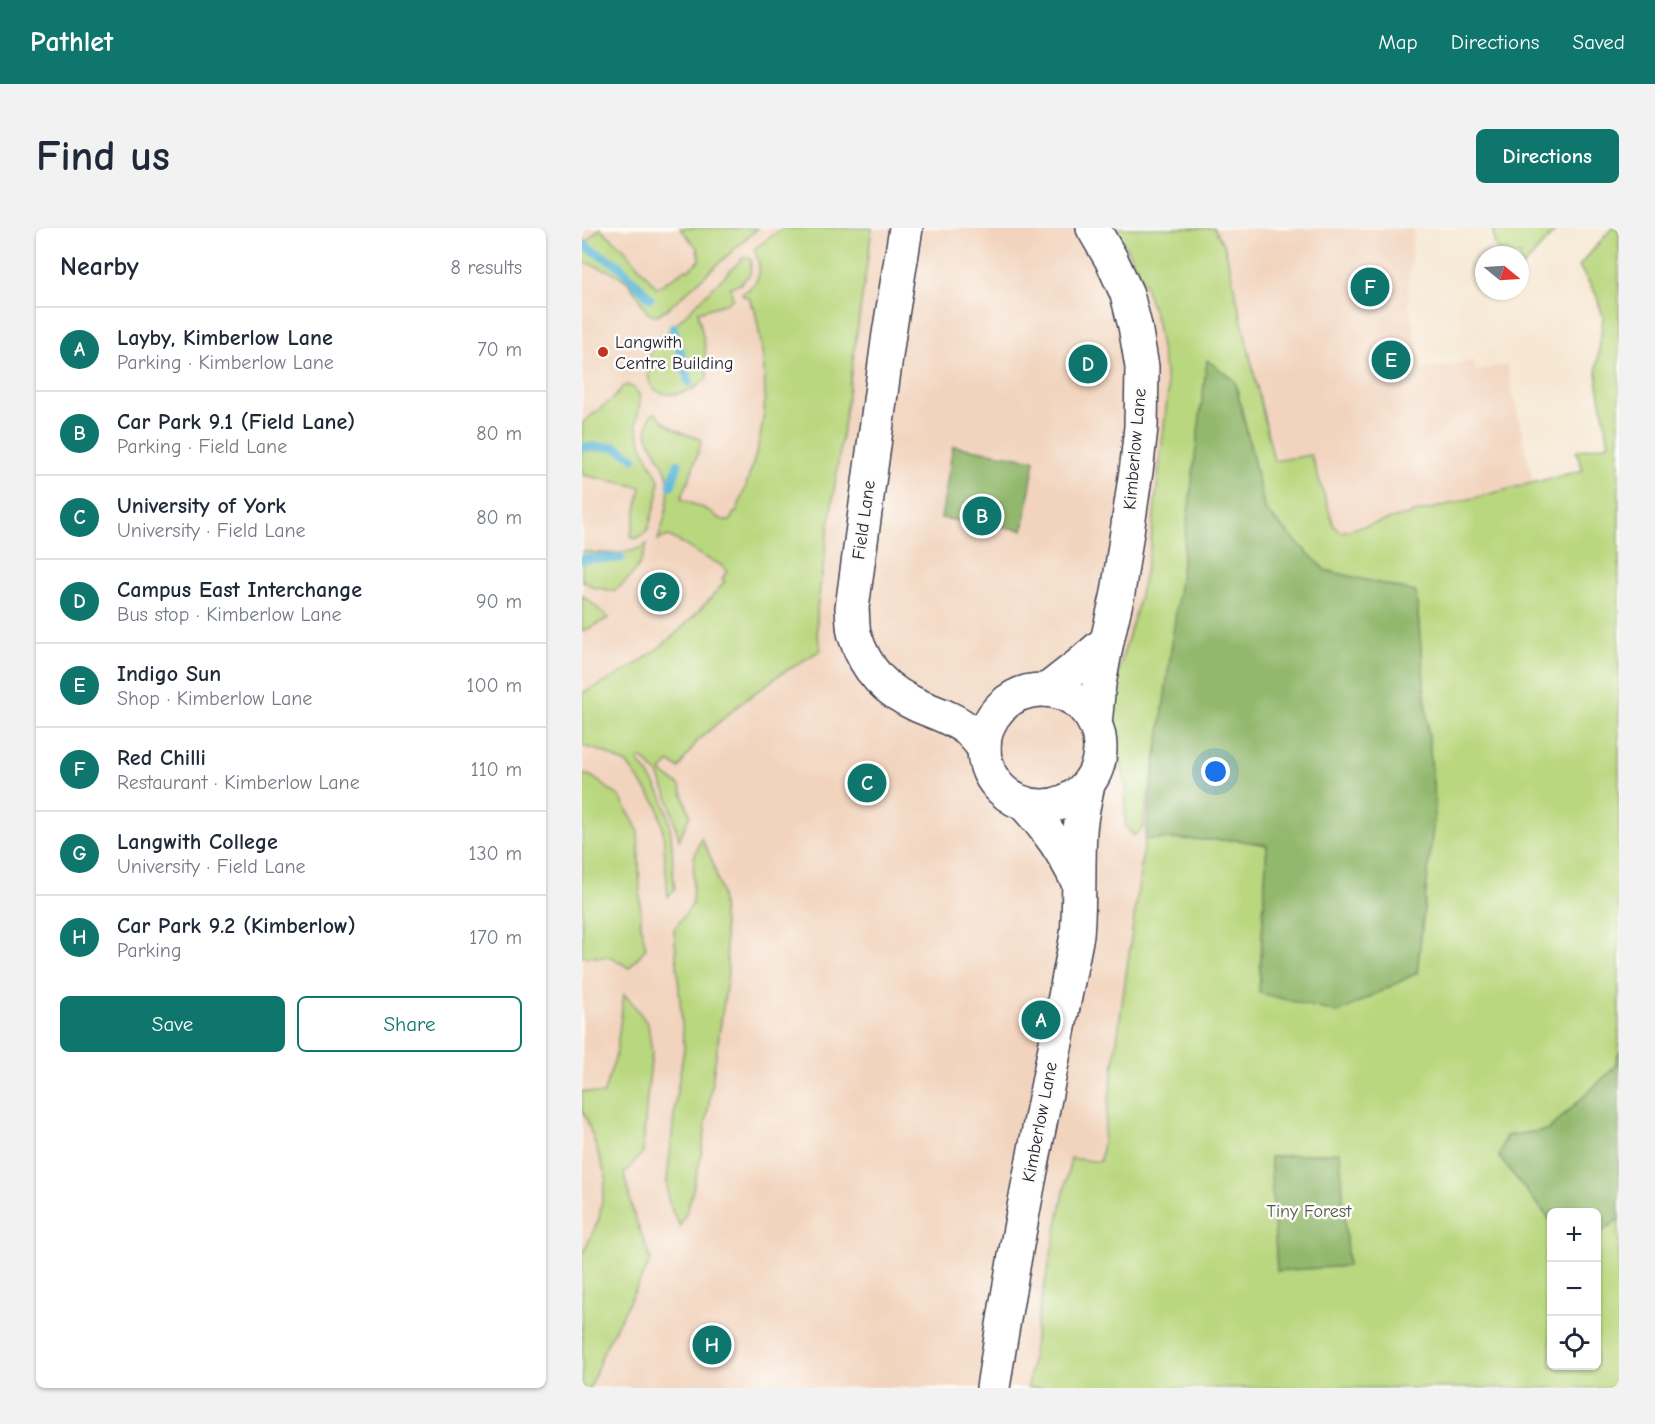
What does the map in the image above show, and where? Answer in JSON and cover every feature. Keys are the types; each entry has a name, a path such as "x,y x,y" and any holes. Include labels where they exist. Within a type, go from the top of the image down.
{"street":[{"name":"Field Lane","path":"906,228 889,333 852,609 854,635 866,663 879,681 896,694 951,719 969,731 984,748"},
{"name":"Kimberlow Lane","path":"1092,228 1111,259 1127,294 1142,367 1141,427 1137,464 1118,593 1107,641 1095,724"},
{"path":"1047,690 1107,641"},
{"path":"1047,690 1067,695 1083,707 1095,724 1100,744 1097,765 1088,784 1076,795 1061,803 1045,807 1025,805 1011,798 996,785 986,767 984,748 987,727 998,709 1015,696 1031,691 1047,690"},
{"name":"Kimberlow Lane","path":"993,1388 1036,1138 1077,935 1080,831 1088,784"},
{"path":"1025,805 1055,840 1078,884"}],"shaded area":[{"path":"582,228 1414,228 1408,282 1409,305 1422,370 1473,361 1476,371 1507,365 1533,483 1341,532 1334,526 1311,455 1274,462 1225,249 1100,1162 1374,1388 582,1388"}],"green space":[{"path":"600,228 624,249 657,288 686,269 688,270 700,260 697,251 699,250 680,228 758,228 670,307 657,315 651,315 628,282 616,274 582,262 582,239 587,242"},
{"path":"783,228 872,228 817,609 817,632 821,650 781,674 741,703 697,741 679,768 669,762 661,772 680,786 690,815 679,840 670,803 658,774 642,758 638,761 659,791 667,810 675,889 668,897 663,830 658,806 628,765 604,752 582,746 582,693 623,672 660,647 694,616 725,581 722,579 727,571 720,564 701,556 668,536 658,540 669,487 666,470 649,440 648,423 652,414 656,413 671,427 702,440 681,499 706,509 721,519 731,521 741,501 757,450 765,398 763,358 757,319 750,299 742,293 754,284 759,274 754,249"},
{"path":"1115,228 1214,228 1225,247 1274,461 1311,455 1334,526 1341,532 1583,470 1576,451 1609,444 1597,367 1603,317 1596,294 1579,266 1612,228 1619,228 1619,1052 1614,1068 1548,1130 1506,1136 1499,1157 1547,1216 1547,1370 1601,1370 1601,1232 1619,1219 1619,1388 1028,1388 1038,1317 1071,1158 1100,1162 1145,839 1237,840 1267,845 1259,993 1417,973 1435,808 1416,592 1325,571 1265,510 1235,381 1171,651 1161,727 1143,828 1134,836 1125,825 1126,785 1112,719 1116,679 1137,608 1150,550 1168,391 1157,323 1145,285"},
{"path":"1493,228 1558,228 1529,260 1529,246 1495,246"},
{"path":"744,257 751,259 750,274 740,284 730,287 733,299 698,312 705,347 707,378 696,387 681,393 659,392 650,382 648,361 650,354 665,335"},
{"path":"1207,360 1235,381 1265,510 1325,570 1416,592 1435,808 1417,973 1338,1013 1259,993 1267,845 1237,840 1145,839"},
{"path":"627,385 639,394 640,403 636,424 642,446 659,480 658,495 648,529 635,539 631,536 641,487 582,475 582,423"},
{"path":"953,446 1035,460 1023,530 941,518"},
{"path":"647,544 635,571 614,591 593,587 582,580 582,551 624,552"},
{"path":"582,595 609,618 582,632"},
{"path":"582,774 591,776 620,797 638,830 641,926 646,948 629,968 611,957 582,957"},
{"path":"701,838 712,860 721,892 728,974 701,1157 688,1208 680,1226 668,1199 667,1181 684,1048 674,929 692,905 694,858"},
{"path":"624,994 648,1024 652,1053 643,1152 624,1174 633,1212 651,1260 604,1350 590,1388 582,1388 582,1256 599,1219 606,1177 582,1111 582,1091 603,1095 616,1055"},
{"path":"1619,1052 1619,1219 1601,1232 1601,1208 1547,1208 1547,1216 1499,1157 1506,1136 1548,1130 1614,1068"},
{"name":"Tiny Forest","path":"1340,1152 1348,1266 1277,1271 1270,1157"}],"waterway":[{"path":"582,244 618,265 650,298"},
{"path":"673,327 689,382"},
{"path":"582,447 616,447 634,458"},
{"path":"671,485 678,464"},
{"path":"582,559 621,558"}],"place":[{"name":"Red Chilli","path":"1370,287"},
{"name":"Langwith Centre Building","path":"603,352"},
{"name":"Indigo Sun","path":"1391,360"},
{"name":"Campus East Interchange","path":"1088,364"},
{"name":"Car Park 9.1 (Field Lane)","path":"982,516"},
{"name":"Langwith College","path":"660,592"},
{"name":"University of York","path":"867,783"},
{"name":"Layby, Kimberlow Lane","path":"1041,1020"},
{"name":"Car Park 9.2 (Kimberlow)","path":"712,1345"}]}
